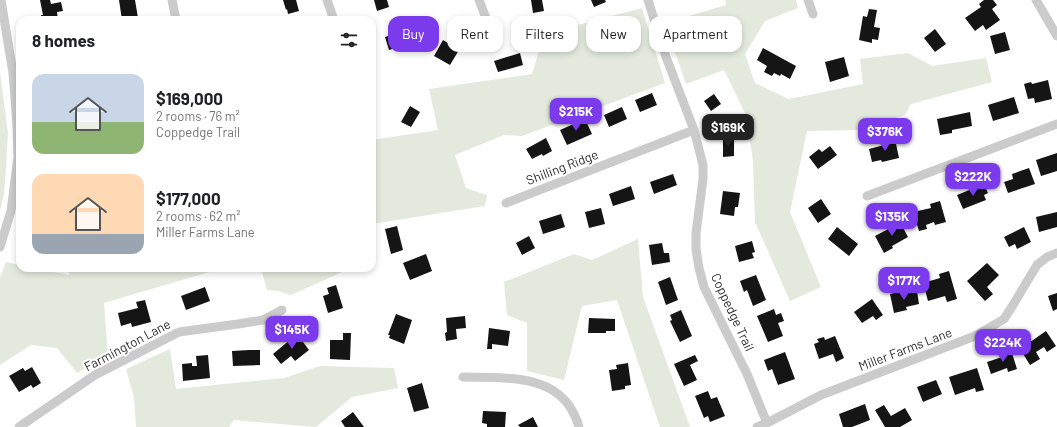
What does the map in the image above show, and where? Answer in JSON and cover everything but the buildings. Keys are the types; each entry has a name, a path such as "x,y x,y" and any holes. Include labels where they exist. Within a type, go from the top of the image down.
{"street":[{"path":"1,0 13,73 16,112"},
{"path":"172,0 175,16"},
{"path":"327,0 333,16"},
{"path":"479,0 485,16"},
{"name":"Coppedge Trail","path":"648,0 666,57 694,130 702,165 703,179 696,233 696,249 704,286 747,374 767,423"},
{"path":"808,0 813,14"},
{"path":"1036,0 1057,36"},
{"path":"867,196 1057,124"},
{"name":"Shilling Ridge","path":"506,203 694,130"},
{"path":"0,247 11,211 16,172"},
{"name":"Miller Farms Lane","path":"757,427 821,394 975,336 989,328 1004,319 1014,305 1037,265 1047,257 1057,253"},
{"name":"Farmington Lane","path":"19,427 95,375 179,332 263,320 282,310"},
{"path":"463,377 520,379 543,385 563,398 571,408 579,427"}],"shaded area":[{"path":"725,0 796,0 798,8 765,21 745,54 755,83 789,99 863,84 860,59 908,53 932,66 986,58 992,82 911,104 905,115 856,130 807,131 790,212 821,287 790,301 755,222 753,161 746,115 724,70 686,84 675,52 742,52 742,16 689,16 726,5"},
{"path":"642,8 649,31 649,52 655,52 665,83 522,136 504,135 455,155 466,188 487,195 485,206 376,223 376,139 438,130 429,89 532,74 539,52 578,52 578,25 586,23 586,52 641,52 641,16 612,16"},
{"path":"0,72 8,133 4,194 0,211"},
{"path":"638,239 643,297 690,427 660,427 617,300 582,306 564,380 527,371 527,323 507,315 504,282 574,254 592,260"},
{"path":"6,262 16,264 16,272 54,272 69,275 69,272 209,272 104,303 108,356 77,373 57,348 31,345 0,365 0,277"},
{"path":"262,272 342,272 291,295 278,291 267,290"},
{"path":"170,349 176,389 284,378 320,366 394,368 398,388 352,397 316,427 234,420 229,427 136,427 134,397 126,369"}]}
